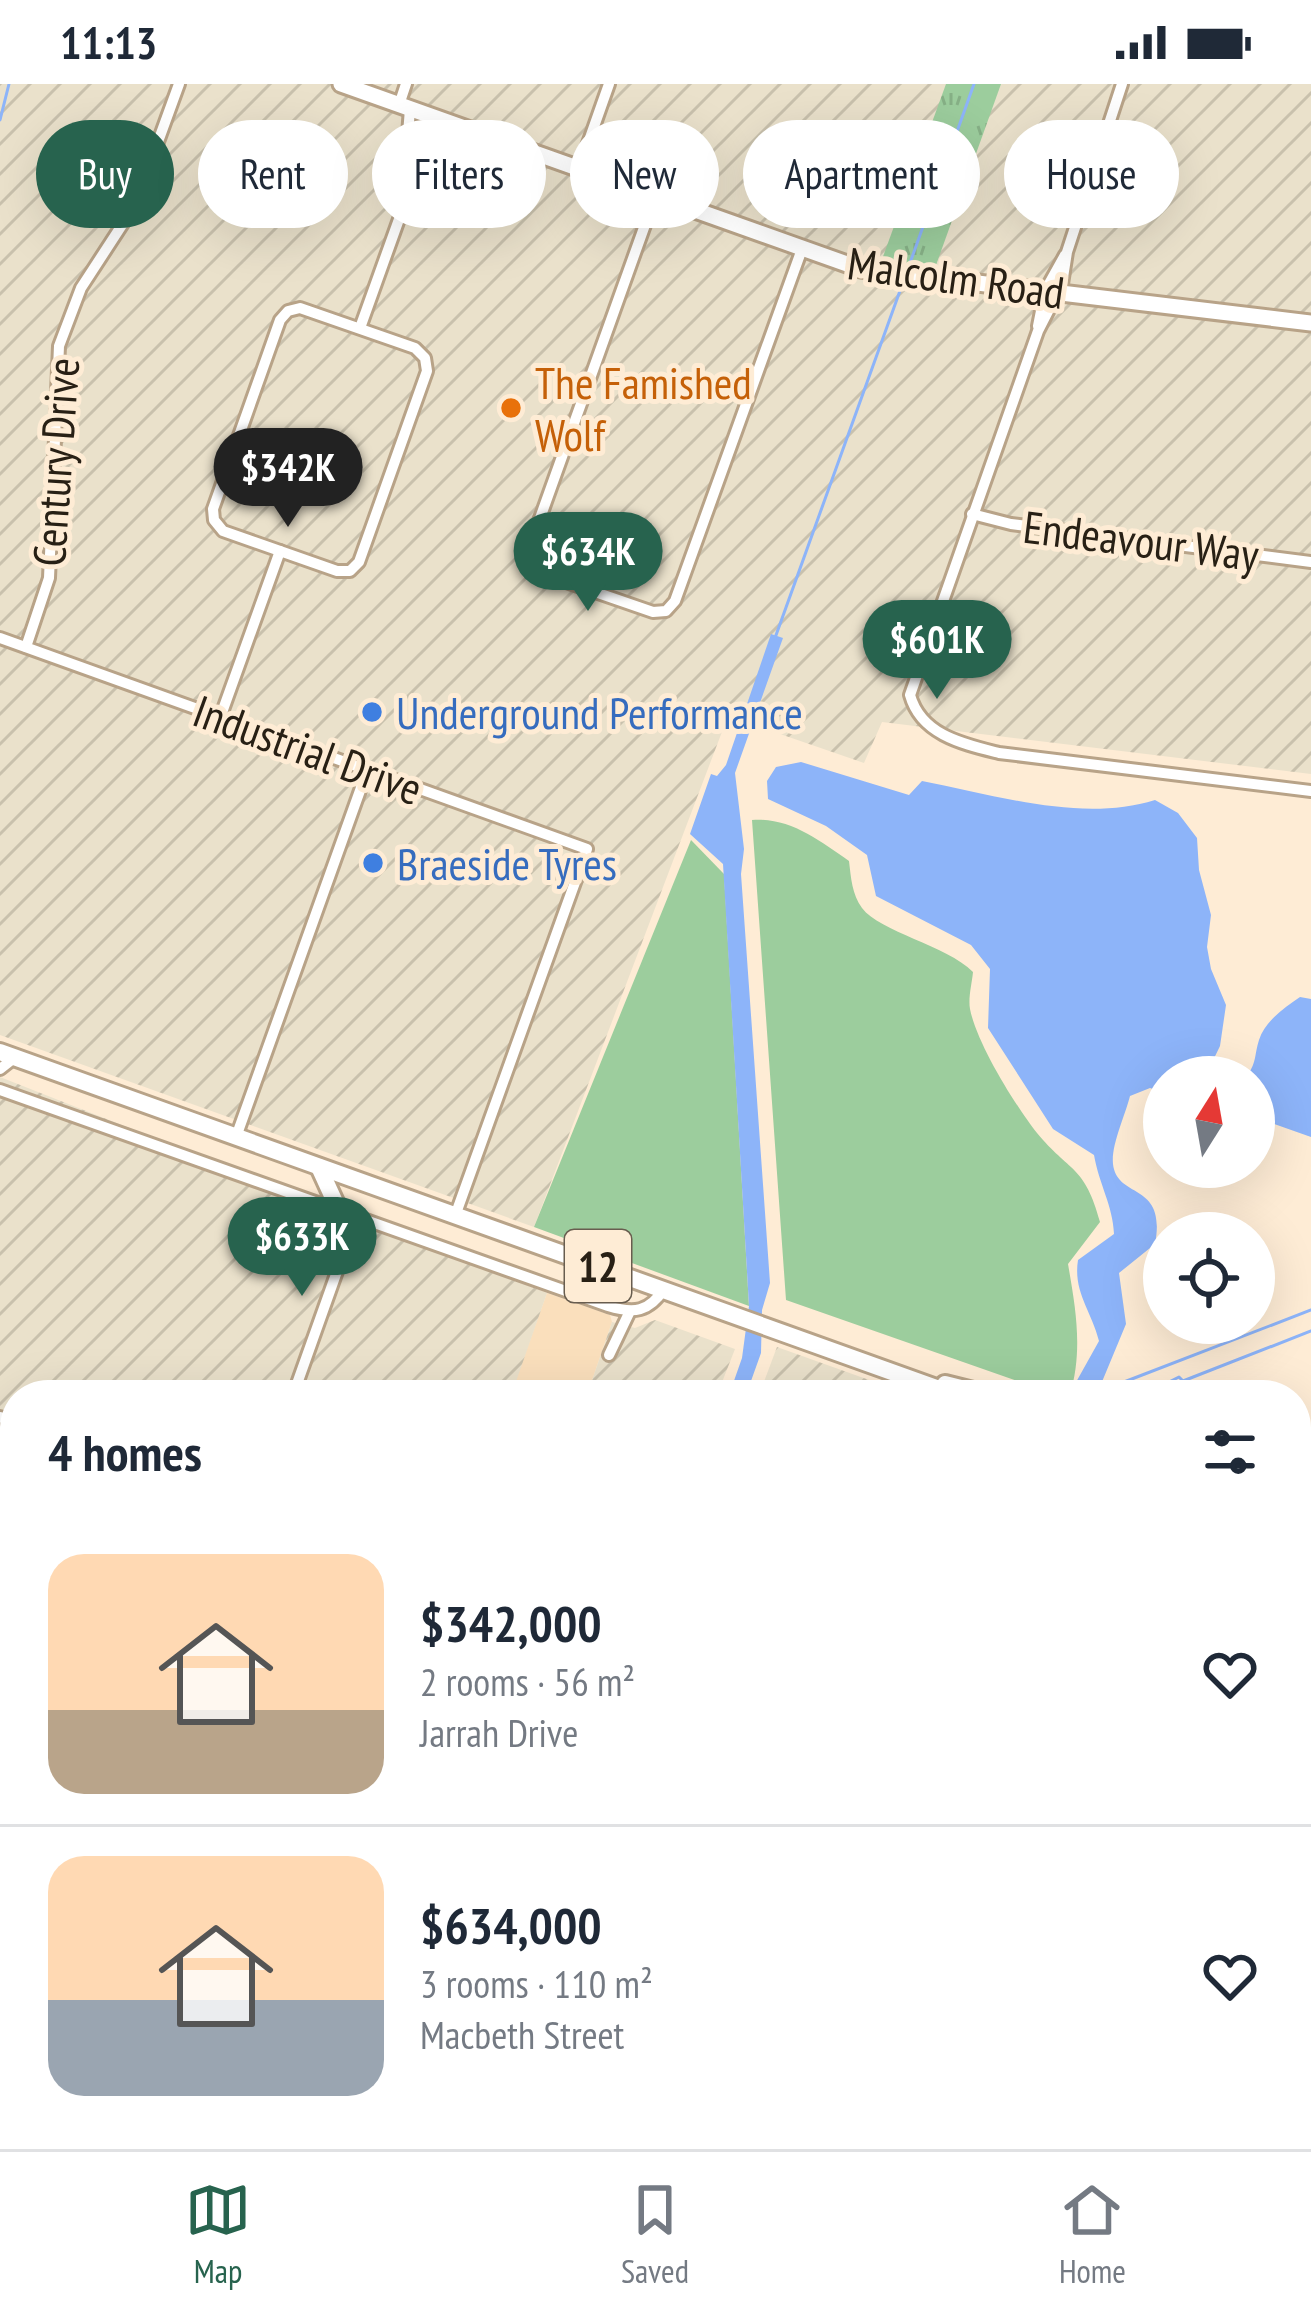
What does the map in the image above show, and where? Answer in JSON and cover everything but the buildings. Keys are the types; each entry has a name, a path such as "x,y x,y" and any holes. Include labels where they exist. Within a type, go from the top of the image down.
{"main road":[{"name":"12","path":"5,1060 236,1137 914,1380"},
{"path":"319,1167 348,1215"},
{"name":"12","path":"886,1370 927,1380"}],"street":[{"name":"Century Drive","path":"26,647 50,578 59,346 81,288 135,205 178,84"},
{"name":"Malcolm Road","path":"341,84 444,120"},
{"path":"406,84 406,120"},
{"path":"596,120 609,84"},
{"path":"1122,84 910,695 915,713 929,727 999,753 1311,791"},
{"name":"Malcolm Road","path":"719,219 884,274 1311,323"},
{"path":"360,328 396,228"},
{"path":"644,228 529,549 530,562 540,573 653,612 666,610 675,601 802,249"},
{"path":"300,308 360,328 415,348 425,358 427,370 359,562 350,571 337,571 223,531 214,520 213,509 280,320 288,311 300,308"},
{"name":"Endeavour Way","path":"972,514 1011,524 1311,562"},
{"path":"220,718 280,551"},
{"name":"Industrial Drive","path":"0,638 587,850 455,1216"},
{"path":"236,1137 367,771"},
{"path":"0,1090 616,1309 647,1308 664,1289"},
{"path":"298,1380 348,1215"},
{"path":"615,1339 616,1309"},
{"path":"610,1354 629,1311"}],"shaded area":[{"path":"0,84 1311,84 1311,774 882,722 864,763 728,716 534,1227 0,1035"},
{"path":"0,1077 547,1293 517,1380 0,1380"},
{"path":"547,1293 610,1315 612,1322 592,1380 516,1380"},
{"path":"655,1320 735,1349 723,1380 592,1380 612,1322 635,1328"},
{"path":"777,1347 869,1380 765,1380"}],"green space":[{"path":"946,84 1001,84 980,143 980,120 933,120"},
{"path":"893,228 949,228 935,268 881,262"},
{"path":"752,820 791,826 838,853 849,861 856,897 871,917 973,972 970,1009 988,1056 1037,1133 1082,1179 1100,1222 1068,1264 1076,1314 1074,1380 1014,1380 786,1300"},
{"path":"691,840 724,874 749,1306 534,1227"}],"water":[{"path":"771,634 783,638 735,773 744,849 741,874 770,1283 762,1310 761,1353 751,1380 734,1380 749,1306 723,864 690,834 711,774 717,776 726,765"},
{"path":"801,762 909,795 922,781 1068,808 1098,809 1155,800 1178,813 1197,838 1199,870 1211,915 1207,947 1226,1005 1220,1046 1215,1056 1143,1056 1143,1091 1130,1096 1113,1164 1116,1175 1148,1200 1154,1212 1143,1212 1143,1254 1119,1273 1126,1324 1103,1380 1077,1380 1099,1341 1077,1271 1078,1260 1114,1234 1111,1214 1094,1155 1053,1129 988,1028 990,969 971,945 876,896 867,855 826,826 768,799 767,781 776,767"},
{"path":"1300,997 1311,999 1311,1137 1275,1124 1275,1056 1256,1056 1266,1027"}],"waterway":[{"path":"0,120 9,84"},
{"path":"910,263 974,84"},
{"path":"775,638 901,288"},
{"path":"1129,1380 1311,1310"},
{"path":"1186,1380 1311,1331"},
{"path":"1173,1380 1182,1380"}],"place":[{"name":"The Famished Wolf","path":"511,408"},
{"name":"Underground Performance","path":"372,712"},
{"name":"Braeside Tyres","path":"373,863"}]}
